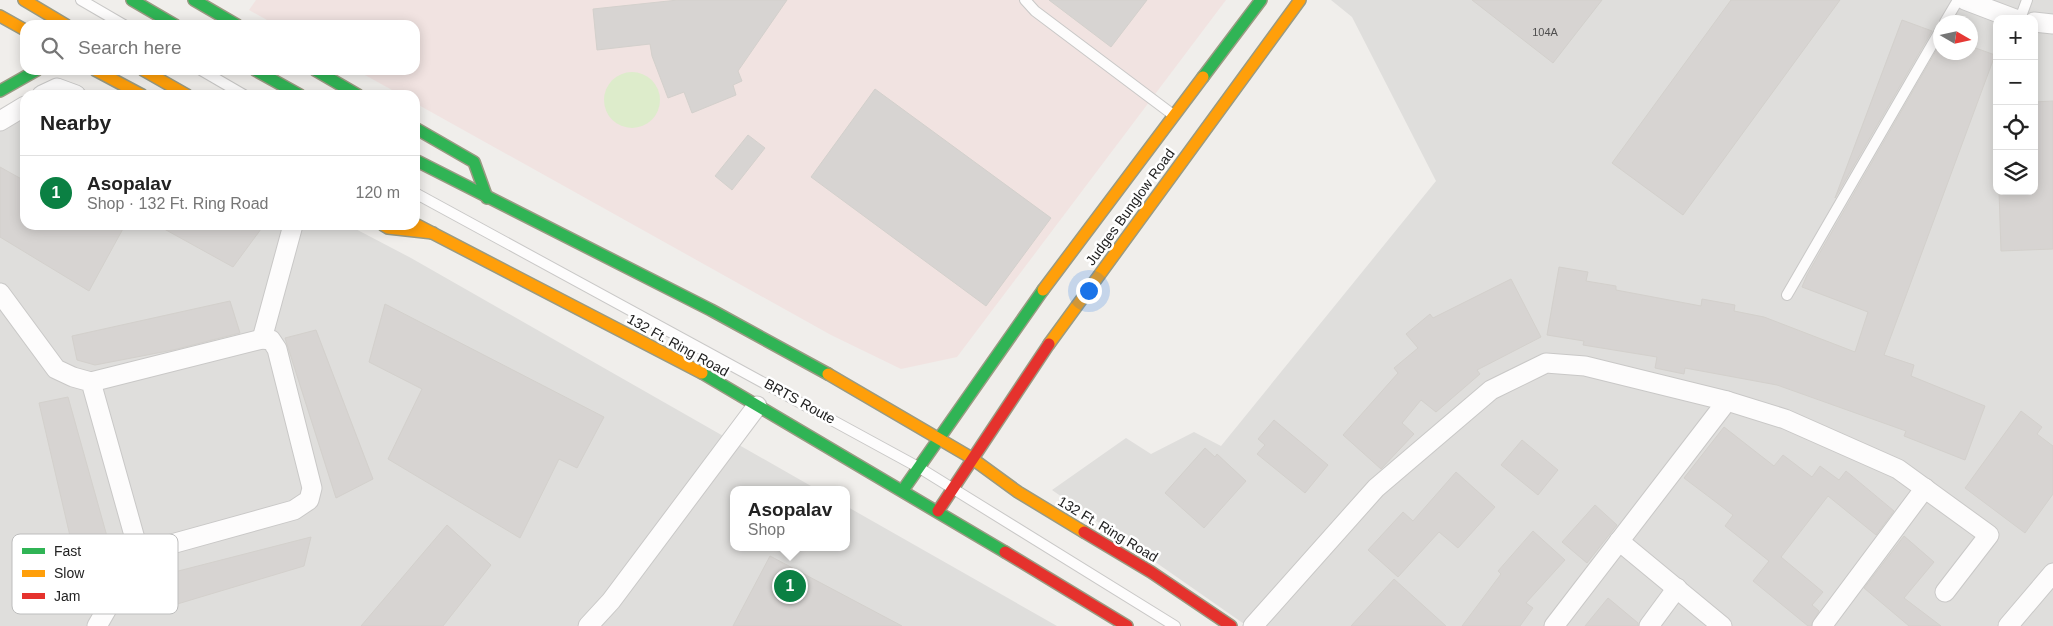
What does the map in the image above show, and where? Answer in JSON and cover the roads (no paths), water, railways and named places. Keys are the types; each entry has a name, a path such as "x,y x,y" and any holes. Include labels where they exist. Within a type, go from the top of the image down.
{"main road":[{"path":"24,0 58,20"},
{"path":"132,0 166,20"},
{"path":"194,0 229,20"},
{"path":"205,6 216,0"},
{"name":"Judges Bunglow Road","path":"903,490 938,436 1026,314 1261,0"},
{"name":"Judges Bunglow Road","path":"938,511 970,457 1026,375 1300,0"},
{"path":"0,16 20,27"},
{"path":"0,91 28,75"},
{"path":"104,75 133,90"},
{"path":"152,75 177,90"},
{"path":"264,75 291,90"},
{"path":"324,75 349,90"},
{"path":"420,131 474,162 487,198"},
{"path":"420,163 711,310 938,436"},
{"name":"132 Ft. Ring Road","path":"420,227 682,362 938,511"},
{"path":"403,230 433,234"},
{"name":"132 Ft. Ring Road","path":"938,436 1018,492 1151,572 1231,626"},
{"path":"938,511 1128,626"}],"street":[{"path":"1965,0 2004,15"},
{"path":"2038,22 2053,24"},
{"path":"0,121 20,109"},
{"path":"262,339 292,230"},
{"path":"0,293 56,369 73,377 91,382 262,339 270,340 277,349 312,488 308,500 294,510 178,542"},
{"path":"1253,626 1376,488 1491,390 1546,363 1585,366 1727,401 1794,423 1898,469 1989,535 1945,592"},
{"path":"91,382 134,534"},
{"path":"1554,626 1727,401"},
{"path":"588,626 617,594 757,406"},
{"path":"1822,626 1925,488"},
{"path":"1619,541 1722,626"},
{"path":"2008,626 2053,573"},
{"path":"1649,626 1677,588"},
{"path":"97,626 104,614"}],"lane":[{"path":"81,0 115,20"},
{"path":"1025,0 1035,12 1175,116"},
{"path":"1949,15 1958,0"},
{"path":"2021,15 2027,0"},
{"path":"1787,295 1933,43"},
{"path":"210,75 235,90"},
{"name":"BRTS Route","path":"420,195 918,467 1175,626"}],"place":[{"name":"Asopalav","path":"790,586"}]}
